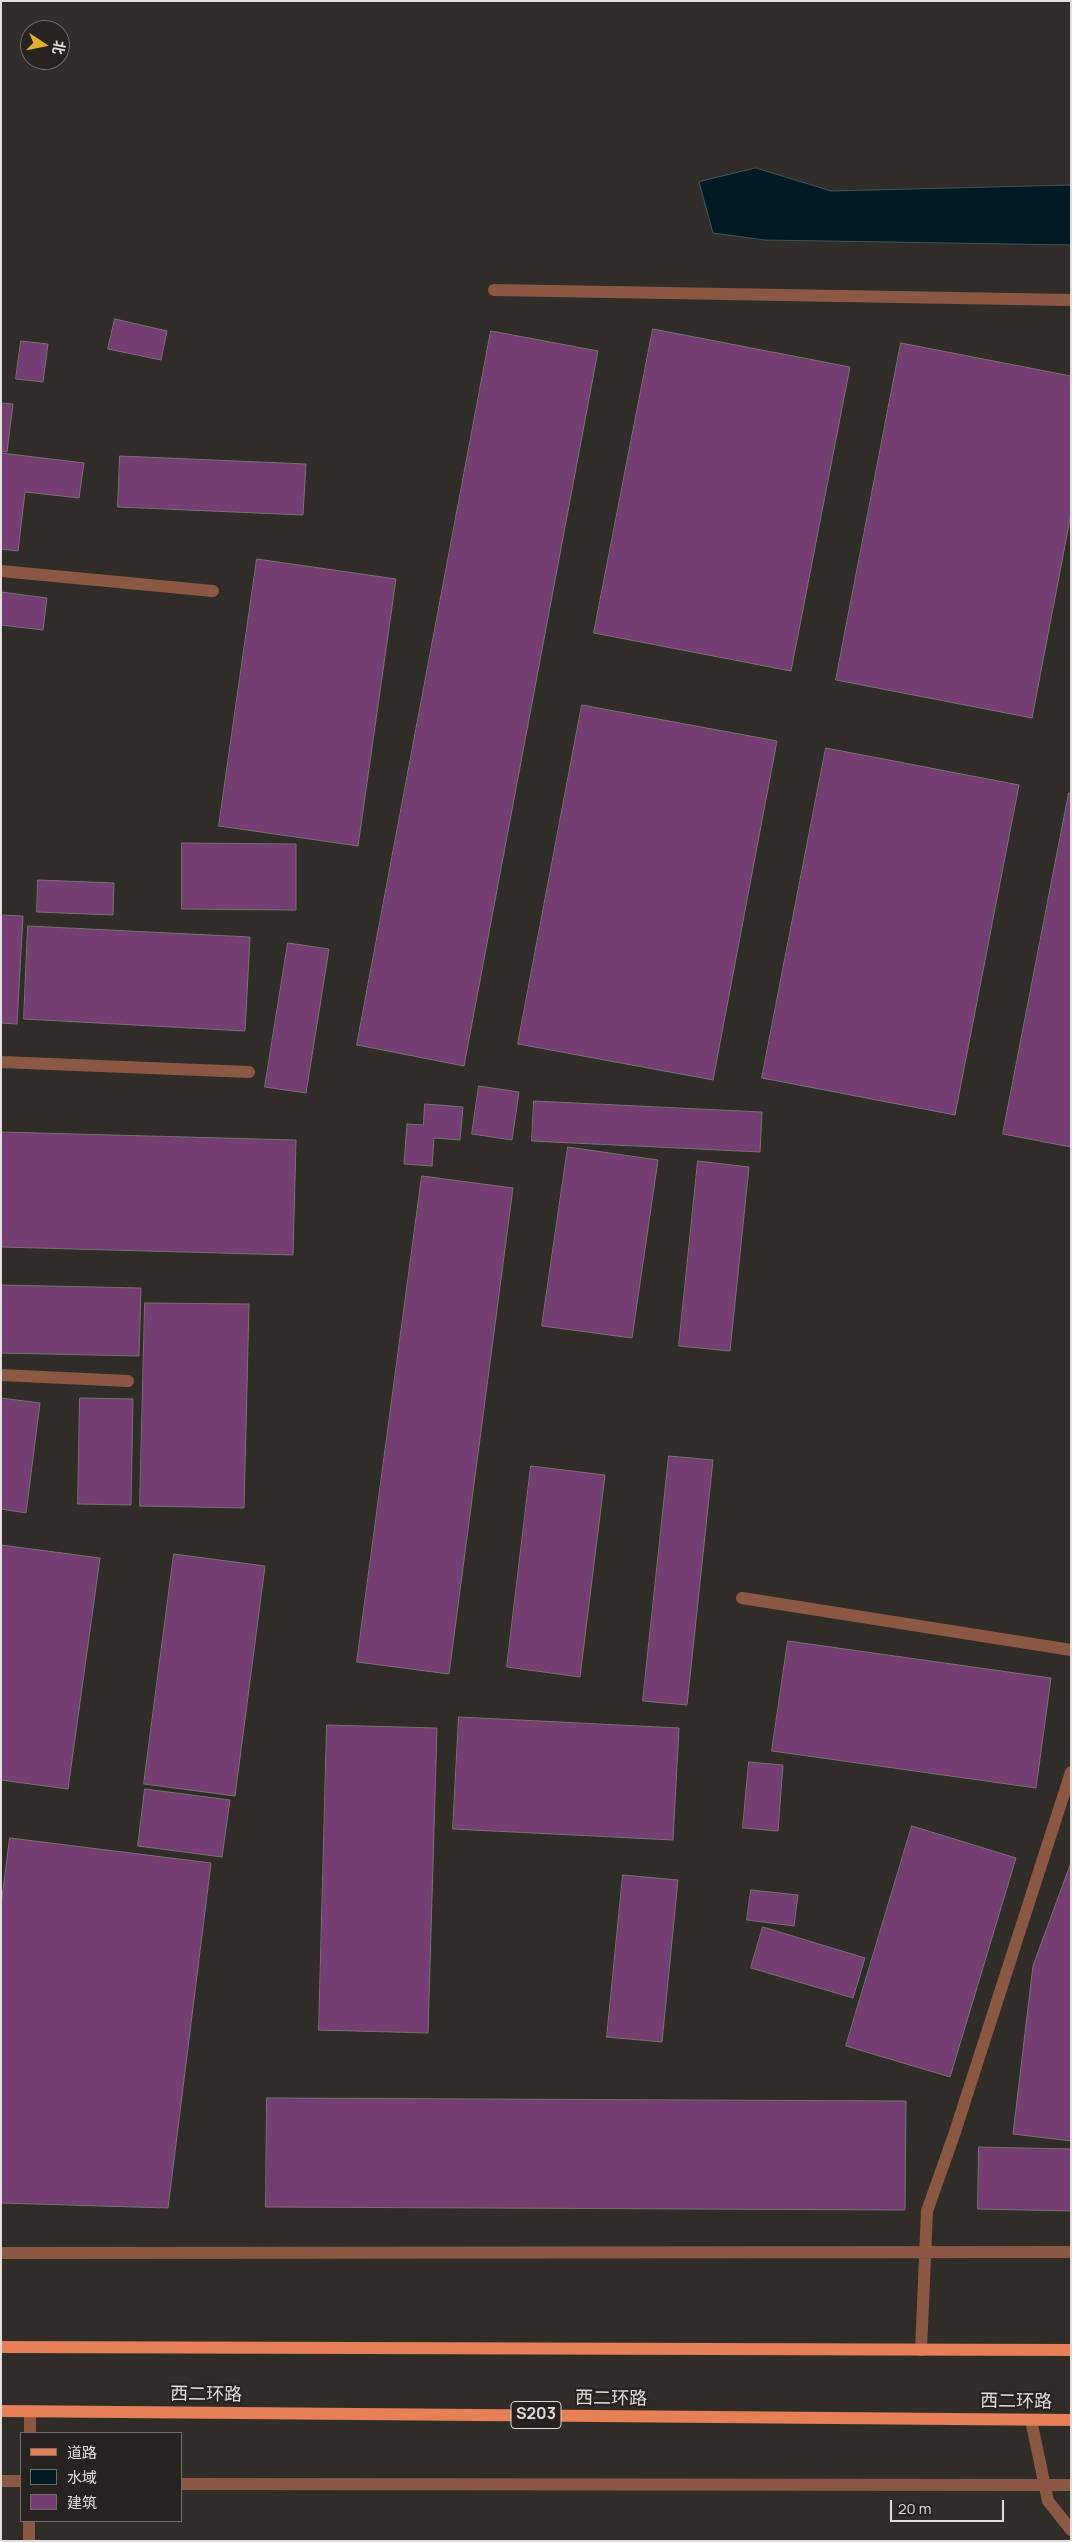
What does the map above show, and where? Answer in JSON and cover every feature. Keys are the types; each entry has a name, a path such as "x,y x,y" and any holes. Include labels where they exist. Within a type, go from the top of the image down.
{"main road":[{"path":"1,2347 1071,2350"},
{"name":"西二环路","path":"1,2411 1071,2420"}],"street":[{"path":"494,290 1071,300"},
{"path":"1,572 213,591"},
{"path":"1,1062 249,1072"},
{"path":"1,1375 128,1381"},
{"path":"742,1598 1071,1650"},
{"path":"922,2350 927,2211 954,2135 1071,1772"},
{"path":"1,2254 1071,2252"},
{"path":"30,2411 30,2432"},
{"path":"1031,2420 1048,2501 1071,2530"},
{"path":"1,2481 20,2481"},
{"path":"182,2484 1071,2485"},
{"path":"29,2522 29,2541"}],"water":[{"path":"756,168 831,191 1071,185 1071,245 765,240 713,233 699,182"}],"building":[{"path":"115,319 167,331 161,360 108,349"},
{"path":"653,329 850,367 791,671 594,633"},
{"path":"491,331 598,351 464,1066 357,1045"},
{"path":"21,341 48,344 43,382 16,379"},
{"path":"901,343 1071,376 1071,514 1032,718 836,680"},
{"path":"1,403 13,404 7,452 1,451"},
{"path":"1,453 84,463 79,498 25,492 18,551 1,549"},
{"path":"120,456 306,464 303,515 118,507"},
{"path":"257,559 396,579 358,846 219,826"},
{"path":"1,592 47,598 43,630 1,625"},
{"path":"582,705 777,741 713,1080 518,1044"},
{"path":"826,748 1019,785 955,1115 762,1078"},
{"path":"1069,793 1071,793 1071,1147 1003,1134"},
{"path":"182,843 296,844 296,910 182,909"},
{"path":"38,880 114,883 113,915 37,912"},
{"path":"1,915 23,916 17,1024 1,1023"},
{"path":"28,926 250,937 245,1031 24,1019"},
{"path":"288,943 329,949 306,1093 265,1087"},
{"path":"479,1086 519,1092 512,1140 472,1134"},
{"path":"534,1101 762,1112 760,1152 532,1141"},
{"path":"425,1104 463,1107 460,1140 434,1138 432,1166 404,1164 407,1124 423,1125"},
{"path":"1,1132 296,1140 293,1255 1,1247"},
{"path":"568,1147 658,1160 632,1338 542,1326"},
{"path":"698,1161 749,1167 730,1351 679,1346"},
{"path":"422,1176 513,1188 449,1674 357,1662"},
{"path":"1,1285 141,1288 139,1356 1,1353"},
{"path":"145,1303 249,1304 244,1508 140,1506"},
{"path":"1,1398 40,1403 26,1513 1,1509"},
{"path":"80,1398 133,1399 131,1505 78,1504"},
{"path":"669,1456 713,1460 687,1705 643,1701"},
{"path":"531,1466 605,1475 580,1677 507,1667"},
{"path":"1,1545 100,1558 68,1789 1,1780"},
{"path":"174,1554 265,1566 235,1796 144,1784"},
{"path":"788,1641 1051,1678 1036,1788 772,1751"},
{"path":"459,1717 679,1728 673,1840 453,1829"},
{"path":"327,1725 437,1728 428,2033 319,2030"},
{"path":"749,1762 783,1765 778,1831 743,1828"},
{"path":"145,1789 230,1800 222,1857 138,1846"},
{"path":"912,1826 1016,1858 950,2077 846,2046"},
{"path":"10,1838 211,1863 168,2208 1,2203 1,1905"},
{"path":"1071,1863 1071,2141 1013,2134 1033,1966"},
{"path":"623,1875 678,1880 662,2042 607,2037"},
{"path":"751,1890 798,1895 794,1926 747,1920"},
{"path":"763,1927 865,1958 853,1998 751,1968"},
{"path":"267,2098 906,2101 905,2210 266,2207"},
{"path":"979,2147 1071,2149 1071,2211 978,2209"}]}
